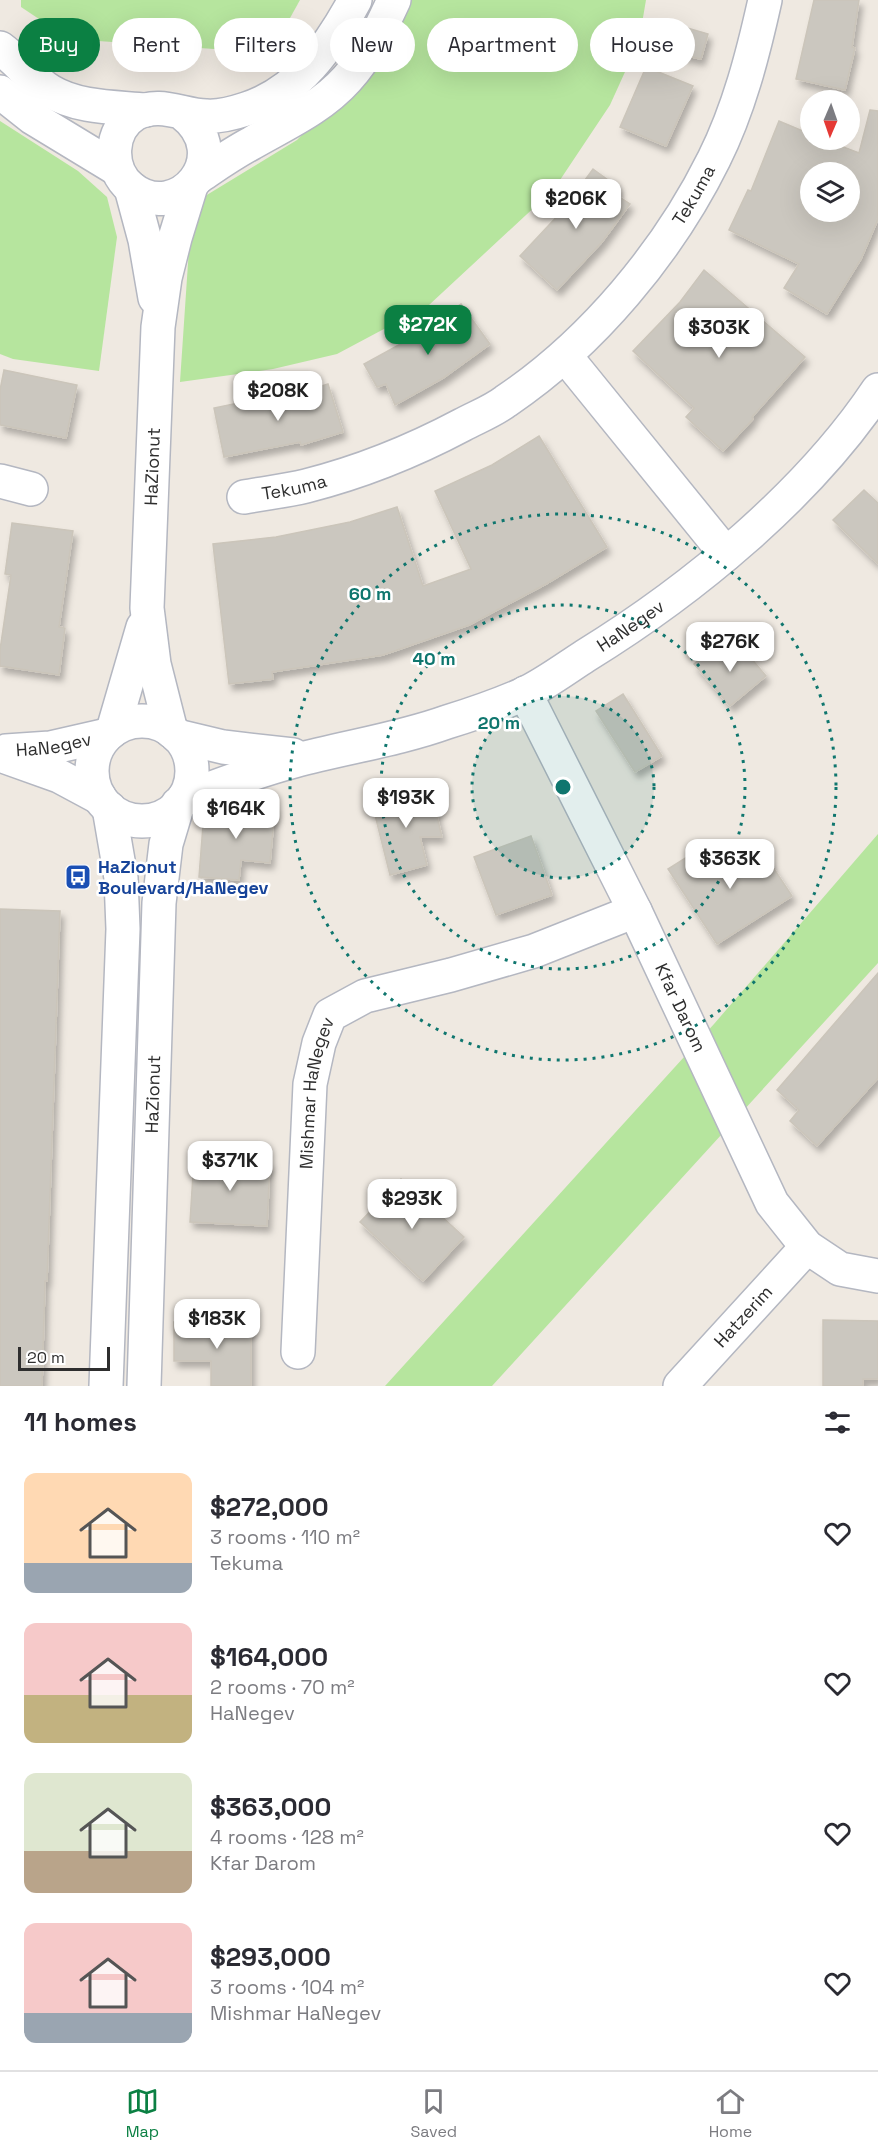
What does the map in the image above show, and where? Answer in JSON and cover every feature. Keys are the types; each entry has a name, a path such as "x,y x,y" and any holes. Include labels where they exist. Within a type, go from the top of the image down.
{"street":[{"path":"124,178 114,157 118,133 125,122 146,110 158,107 208,116 235,112 260,105 283,93 306,72 321,54 355,0"},
{"path":"0,92 33,118 124,178 142,195 163,198 173,196 252,142 296,119 324,100 346,80 368,52 394,0"},
{"name":"Tekuma","path":"244,497 306,486 370,466 428,443 505,402 566,357 625,293 674,230 714,159 747,76 765,0"},
{"path":"0,48 32,78 51,92 90,105 146,110"},
{"path":"182,113 197,128 202,137 205,158 194,182"},
{"name":"HaZionut","path":"124,178 145,240 158,327"},
{"name":"HaZionut","path":"174,733 154,664 147,608 158,327 165,278 194,182"},
{"path":"566,357 726,554"},
{"name":"HaNegev","path":"180,802 246,775 318,755 377,743 446,723 525,693 602,646 726,554 791,495 836,447 878,390"},
{"path":"0,481 31,489"},
{"name":"HaZionut","path":"110,733 133,666 147,608"},
{"name":"Kfar Darom","path":"525,693 635,910 772,1203 807,1247 840,1269 878,1276"},
{"path":"139,721 152,722 174,733 185,747 191,766 189,787 180,802 167,813 148,820 128,818 105,803 92,779 92,765 96,752 110,733 125,724 139,721"},
{"name":"HaNegev","path":"0,753 50,748 110,733"},
{"name":"HaNegev","path":"174,733 223,747 264,753 318,755"},
{"name":"HaNegev","path":"0,753 59,776 105,803"},
{"name":"HaZionut","path":"144,1386 159,903 166,844 180,802"},
{"name":"HaZionut","path":"105,803 121,878 123,929 106,1386"},
{"name":"Mishmar HaNegev","path":"298,1352 310,1084 319,1043 330,1015 365,996 451,975 534,951 635,910"},
{"name":"Hatzerim","path":"680,1386 807,1247"}],"green space":[{"path":"21,0 300,0 290,18 214,18 214,49 202,48 202,18 112,18 112,42 100,41 100,18 38,18 21,7"},
{"path":"408,0 646,0 643,18 590,18 590,72 625,72 610,105 554,189 429,305 337,354 273,369 180,382 192,204 297,140 364,72 415,72 415,18 398,18"},
{"path":"0,121 78,171 107,197 117,237 99,371 13,359 0,354"},
{"path":"878,834 878,963 492,1386 385,1386 714,1024"}],"building":[{"path":"814,0 859,0 852,47 855,48 845,90 796,79"},
{"path":"695,30 708,34 701,59 695,58"},
{"path":"644,72 658,72 693,86 666,146 620,127"},
{"path":"870,110 878,111 878,219 861,259 827,314 784,288 799,264 729,230 748,190 751,191 779,121 800,130 800,150 851,150 859,153"},
{"path":"593,169 619,188 615,194 630,204 602,242 557,290 520,256 563,210"},
{"path":"704,270 805,357 723,451 686,417 694,408 633,351 680,302"},
{"path":"461,304 490,344 443,378 395,405 386,384 377,387 364,364 417,335"},
{"path":"4,370 77,385 66,438 0,425 0,390"},
{"path":"328,384 343,432 301,445 300,442 224,457 214,408 258,399 259,406"},
{"path":"539,436 607,547 546,584 469,625 383,655 272,672 273,679 229,684 213,544 276,537 350,522 397,507 423,586 471,569 435,491 492,465"},
{"path":"864,490 878,503 878,564 833,520"},
{"path":"12,523 73,531 59,627 65,628 59,675 0,666 0,650 11,575 5,574"},
{"path":"722,641 736,658 745,651 766,676 730,706 694,664"},
{"path":"623,694 662,756 635,772 596,711"},
{"path":"430,788 442,837 420,837 427,865 390,875 372,803"},
{"path":"226,803 275,807 270,863 241,860 239,880 199,877 203,825 216,826 218,806"},
{"path":"531,836 552,895 496,915 474,857"},
{"path":"706,845 721,870 759,846 792,896 717,944 668,869"},
{"path":"0,909 60,911 42,1386 0,1386"},
{"path":"878,973 878,1078 817,1146 790,1121 799,1110 777,1090"},
{"path":"194,1158 270,1162 267,1226 190,1222"},
{"path":"401,1179 464,1237 423,1281 360,1222"},
{"path":"823,1320 878,1321 878,1379 863,1379 863,1386 823,1386"},
{"path":"174,1322 251,1323 251,1386 211,1386 211,1361 174,1361"}],"place":[{"name":"HaZionut Boulevard/HaNegev","path":"78,877"}]}
